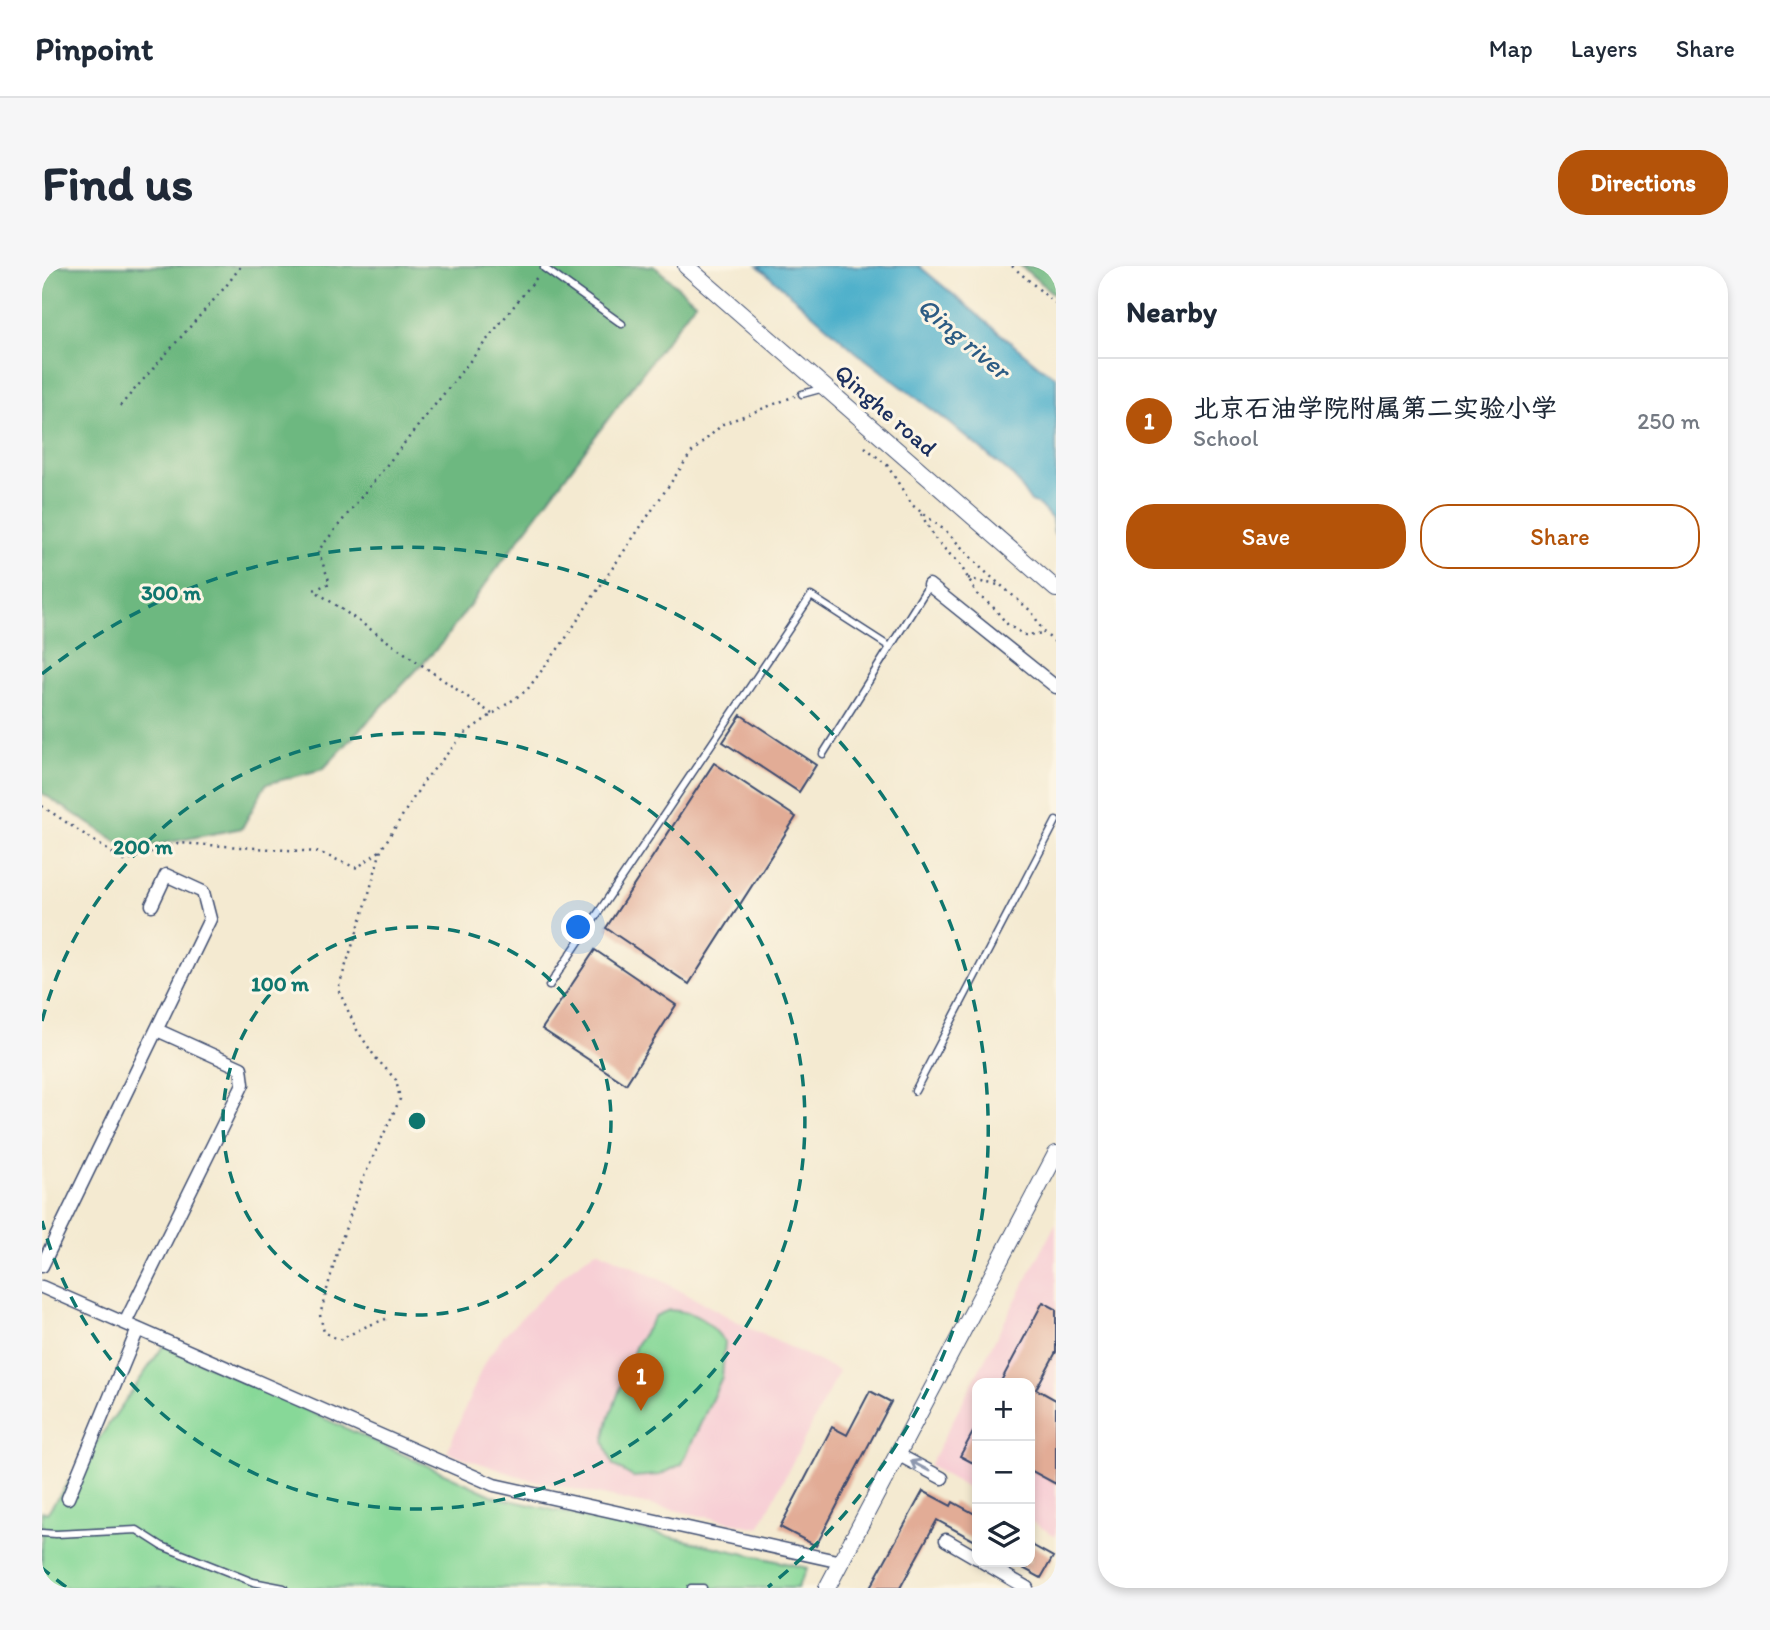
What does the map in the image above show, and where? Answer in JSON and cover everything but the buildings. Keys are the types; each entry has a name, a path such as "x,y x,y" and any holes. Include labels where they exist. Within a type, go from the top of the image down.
{"street":[{"name":"Qinghe road","path":"687,266 1056,589"},
{"path":"929,585 1056,687"},
{"path":"42,1266 210,919 203,892 166,875 152,905"},
{"path":"125,1323 243,1084 242,1068 157,1030"},
{"path":"827,1588 1056,1154"},
{"path":"42,1287 494,1485 841,1562"},
{"path":"68,1498 138,1329"},
{"path":"897,1454 942,1478"},
{"path":"946,1541 972,1555"},
{"path":"991,1567 1027,1588"}],"lane":[{"path":"545,267 622,324"},
{"path":"802,394 826,388"},
{"path":"823,754 929,585"},
{"path":"549,986 811,596 890,647"},
{"path":"915,1091 1056,821"},
{"path":"42,1534 137,1530 162,1546 253,1582 284,1588"},
{"path":"691,1588 703,1588"}],"path":[{"path":"120,406 241,266"},
{"path":"1012,266 1056,304"},
{"path":"492,714 314,590 330,583 318,551 545,267"},
{"path":"386,1319 339,1340 324,1332 320,1315 337,1253 362,1181 400,1099 396,1080 356,1030 338,989 381,850 424,781 464,734 527,690 564,642 691,453 723,424 802,394"},
{"path":"865,447 887,465 912,505 947,532 982,569 1032,612 1044,633 1056,643"},
{"path":"919,510 936,540 961,566 977,594 993,607 1008,625 1025,635 1044,633"},
{"path":"968,578 1000,585"},
{"path":"42,806 124,861 178,843 318,852 357,868 381,850"}],"shaded area":[{"path":"1056,1223 1056,1536 1035,1524 1035,1378 975,1378"},
{"path":"597,1250 839,1371 759,1528 530,1480 447,1452 484,1363 503,1336 570,1269"},
{"path":"972,1384 972,1490 929,1466"}],"green space":[{"path":"42,266 654,266 695,302 441,644 323,769 266,784 242,828 130,850 42,793"},
{"path":"1021,266 1056,266 1056,296"},
{"path":"669,1310 701,1318 725,1342 722,1377 682,1464 660,1475 633,1477 613,1465 604,1441 609,1419 636,1345 655,1316"},
{"path":"164,1345 496,1497 807,1568 797,1588 42,1588 42,1511 47,1513"}],"water":[{"name":"Qing river","path":"758,266 919,266 1039,366 1056,377 1056,535 1052,519 1039,505 1031,502 1014,477 951,424 856,352"}],"place":[{"name":"北京石油学院附属第二实验小学","path":"641,1411"}]}
